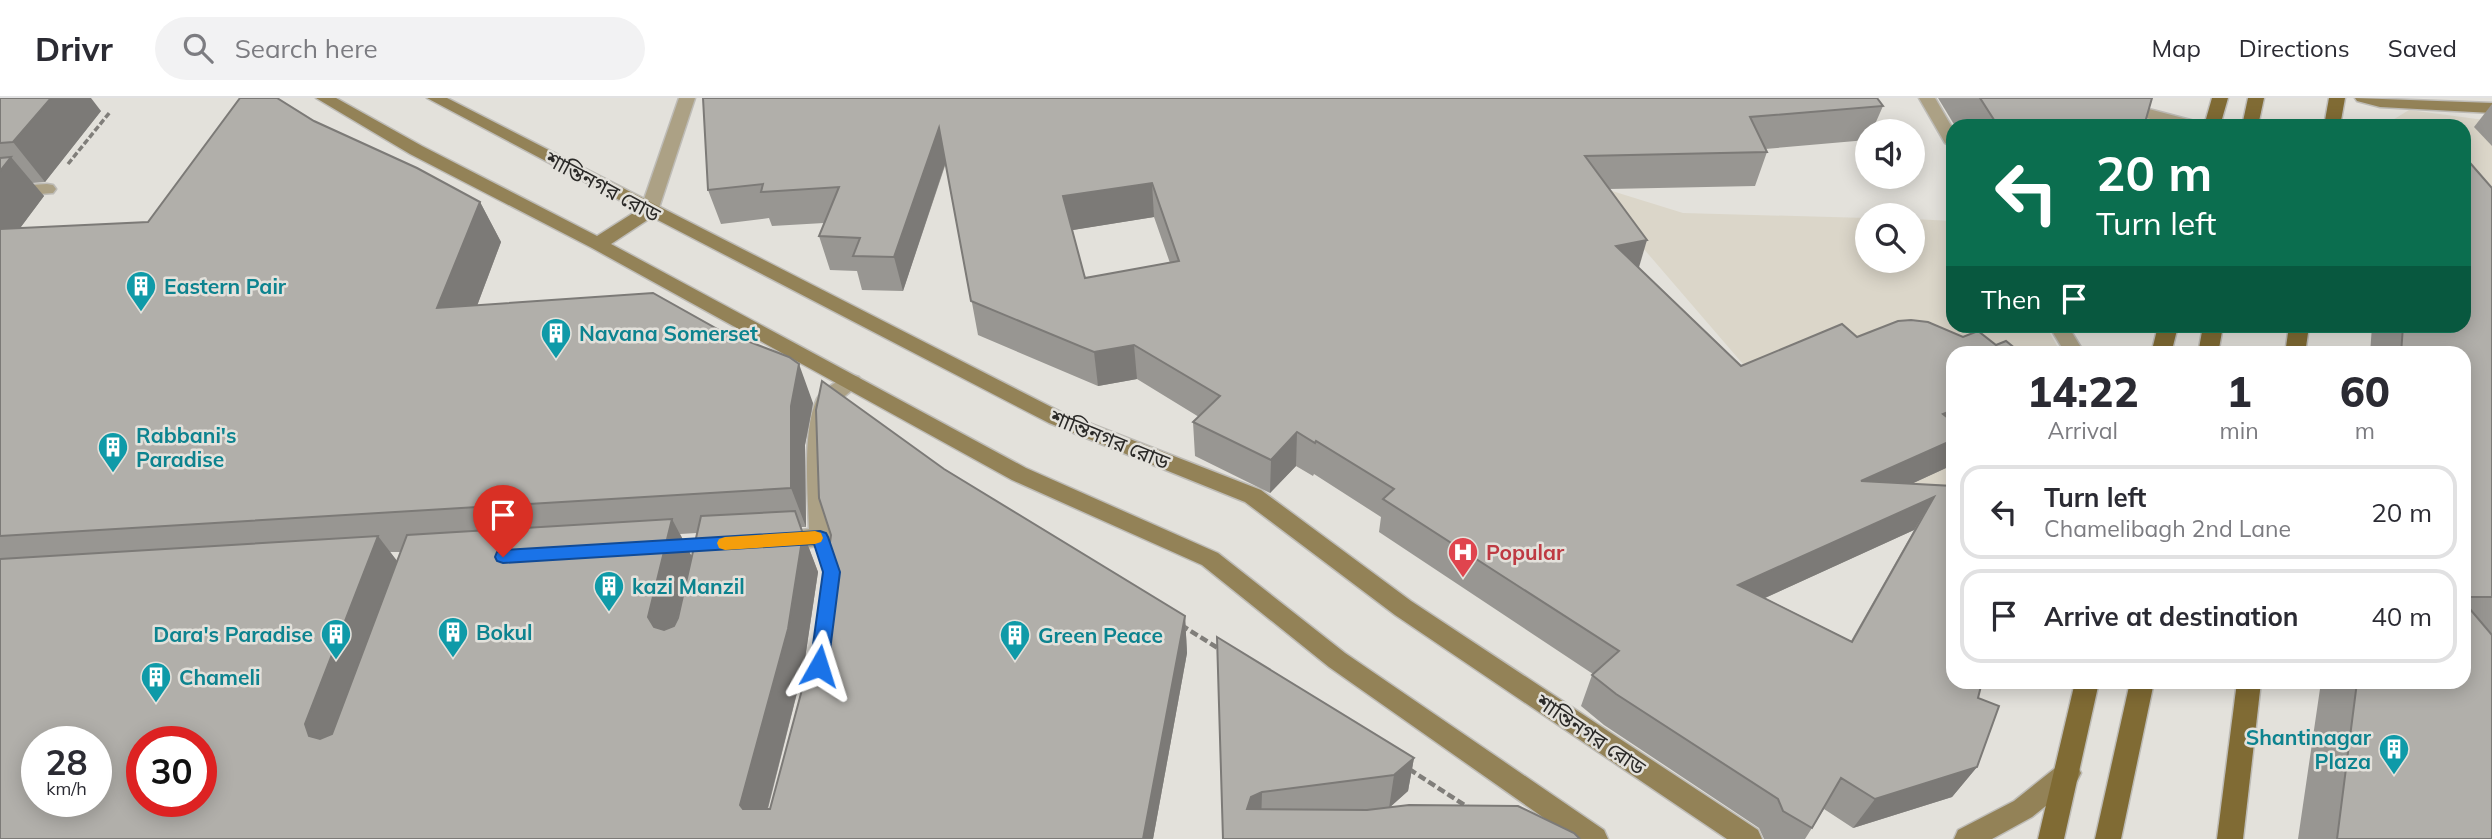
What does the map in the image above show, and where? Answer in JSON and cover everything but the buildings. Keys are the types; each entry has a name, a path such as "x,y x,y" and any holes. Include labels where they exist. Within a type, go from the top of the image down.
{"main road":[{"path":"324,98 1019,474 1210,559 1337,660 1539,803 1595,839"},
{"name":"শান্তিনগর রোড","path":"435,98 649,211 1056,418 1253,496 1403,608 1749,839"},
{"path":"2214,119 2220,98"},
{"path":"2252,119 2256,98"},
{"path":"2333,119 2337,98"},
{"path":"2363,98 2380,102 2492,108"},
{"path":"598,244 649,211"},
{"path":"2051,839 2086,689"},
{"path":"2108,839 2140,689"},
{"path":"2230,839 2248,689"},
{"path":"1967,839 2023,808 2068,773"}],"street":[{"path":"649,211 687,98"},
{"path":"1927,98 1946,132"},
{"path":"2088,98 2169,119"},
{"path":"0,192 47,190"},
{"path":"828,560 820,537 817,449 826,401 852,382"},
{"path":"750,542 820,537"},
{"path":"1478,813 1539,803"}],"path":[{"path":"47,190 110,112"},
{"path":"1176,622 1223,652"},
{"path":"1397,762 1478,813"}],"shaded area":[{"path":"2409,110 2492,121 2492,260 2471,236 2471,119 2394,119"},
{"path":"1554,173 1683,213 1855,218 1855,273 1925,273 1925,220 1946,221 1946,333 2050,333 2057,346 1946,346 1946,518 1873,515 1612,212"}],"slow traffic":[{"path":"725,543 815,538"}],"place":[{"name":"Eastern Pair","path":"141,313"},
{"name":"Navana Somerset","path":"556,360"},
{"name":"Rabbani's Paradise","path":"113,474"},
{"name":"Popular","path":"1463,579"},
{"name":"kazi Manzil","path":"609,613"},
{"name":"Bokul","path":"453,659"},
{"name":"Dara's Paradise","path":"336,661"},
{"name":"Green Peace","path":"1015,662"},
{"name":"Chameli","path":"156,704"},
{"name":"Shantinagar Plaza","path":"2394,776"}],"route":[{"path":"503,557 820,537 832,572 819,666"}]}
